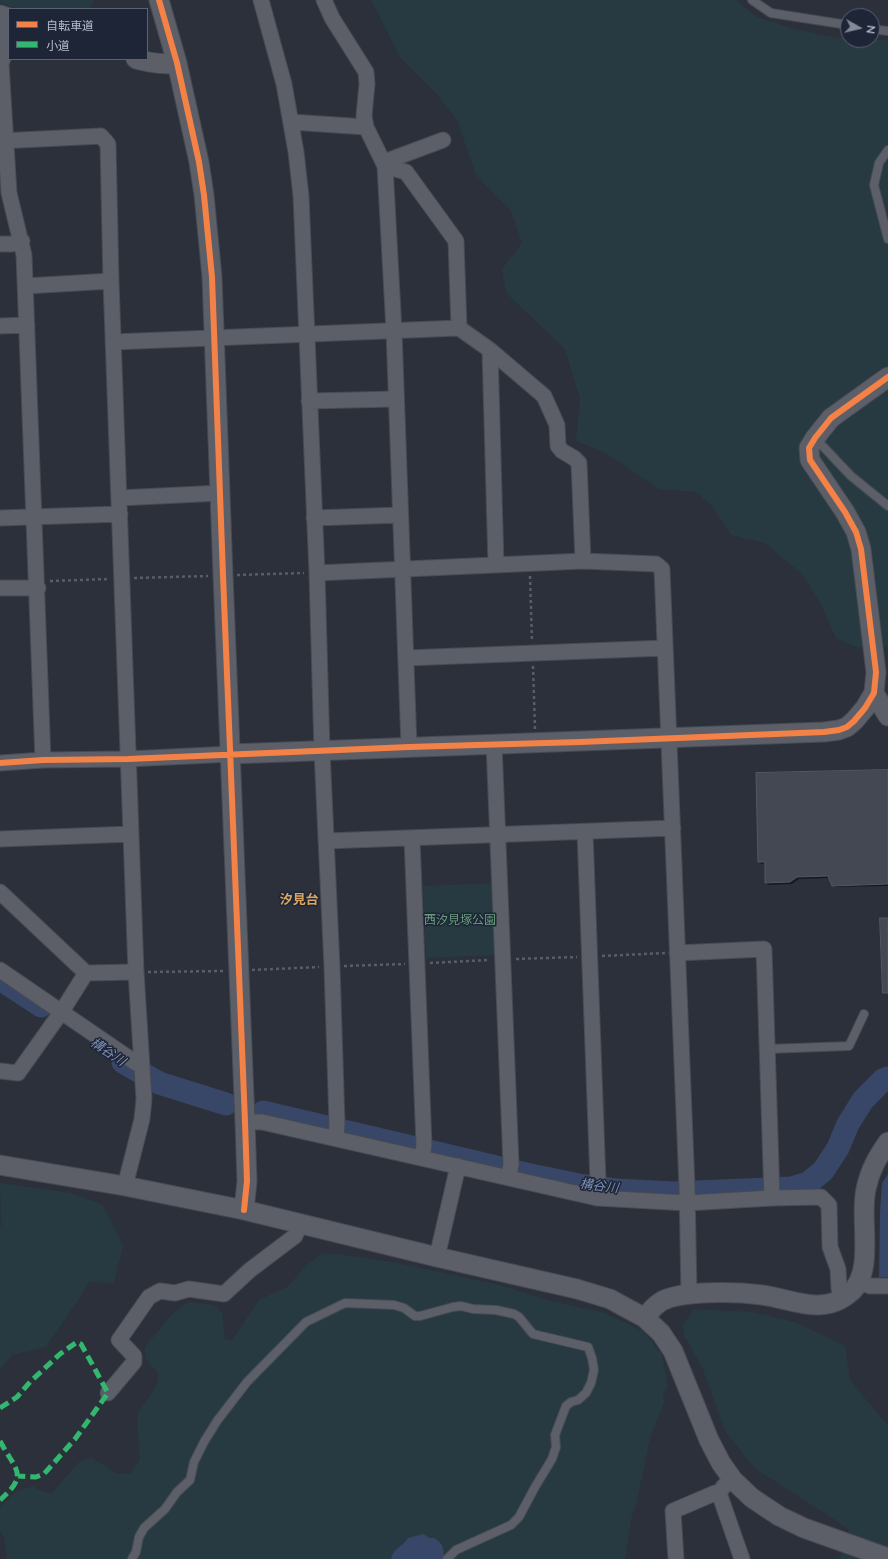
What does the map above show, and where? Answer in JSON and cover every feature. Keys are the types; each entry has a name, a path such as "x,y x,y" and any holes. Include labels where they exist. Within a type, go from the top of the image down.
{"street":[{"path":"261,0 284,84 291,122 301,196 317,573 322,751 332,967 337,1132"},
{"path":"324,0 332,18 366,72 367,84 364,116 366,127 385,166 394,331 409,747"},
{"path":"164,1 193,134 204,195 212,277 222,575 246,1122 248,1182 244,1210"},
{"path":"5,17 2,28 3,58 0,64 3,141 9,193 22,241 24,255 43,760"},
{"path":"140,60 150,63 177,63"},
{"path":"291,122 366,127"},
{"path":"3,141 101,136 108,144 111,281 128,759 136,972 142,1072 142,1119 125,1186"},
{"path":"385,166 392,160 443,140"},
{"path":"385,166 406,172 456,241 459,328"},
{"path":"0,244 11,244 22,241"},
{"path":"26,286 111,281"},
{"path":"0,326 27,325"},
{"path":"113,342 215,336 459,328 490,350 544,396 557,425 558,446 562,451 574,458 579,463 583,561"},
{"path":"490,350 496,565"},
{"path":"0,763 43,760 128,759 409,747 580,742 824,732 839,730 854,721 865,708 874,693 876,672 861,549 856,532 845,512 810,460 809,448 831,418 888,377"},
{"path":"309,401 396,399"},
{"path":"119,498 220,493"},
{"path":"0,518 120,514"},
{"path":"314,518 400,515"},
{"path":"317,573 583,561 656,564 662,569 665,604 665,648 687,1196 689,1294"},
{"path":"0,588 37,585"},
{"path":"406,658 665,648"},
{"path":"874,693 888,716"},
{"path":"494,744 510,1172"},
{"path":"326,841 673,828"},
{"path":"585,832 598,1191"},
{"path":"0,839 131,834"},
{"path":"412,838 423,1153"},
{"path":"0,892 86,974 136,972"},
{"path":"677,953 764,949 772,1191"},
{"path":"0,970 59,1016 136,1063 142,1072"},
{"path":"0,1071 18,1073 59,1016 86,974"},
{"path":"246,1122 262,1122 337,1132 423,1153 458,1166 510,1172 598,1191 687,1196 772,1191 821,1197 829,1205 830,1247 838,1269 839,1289 845,1296"},
{"path":"646,1318 651,1309 661,1301 673,1296 689,1294 762,1295 809,1305 821,1306 830,1304 853,1291 859,1282 864,1268 865,1249 863,1216 866,1190 873,1164 888,1142"},
{"path":"0,1165 125,1186 244,1210 577,1289 610,1299 646,1318 660,1333 673,1351 709,1440 721,1463 733,1480 752,1498 779,1516 804,1528 888,1558"},
{"path":"437,1257 458,1166"},
{"path":"108,1393 134,1362 134,1356 119,1340 150,1297 160,1291 175,1293 189,1289 224,1294 250,1270 295,1236 300,1224"},
{"path":"859,1282 870,1286 888,1286"},
{"path":"733,1480 721,1488 719,1493 742,1559"},
{"path":"676,1559 673,1511 715,1493 719,1493"}],"lane":[{"path":"752,0 771,13 840,24"},
{"path":"888,150 879,163 874,185 888,239"},
{"path":"815,438 851,476 888,506"},
{"path":"767,1049 849,1046 864,1014"},
{"path":"132,1559 136,1552 139,1537 144,1528 165,1509 176,1492 190,1480 194,1462 204,1442 217,1420 247,1382 306,1322 345,1303 394,1304 404,1308 415,1316 461,1306 473,1309 496,1310 514,1314 519,1317 533,1334 588,1347 590,1351 594,1370 591,1383 586,1393 578,1400 571,1402 566,1406 555,1435 556,1447 552,1459 519,1517 511,1525 456,1550 447,1559"}],"path":[{"path":"37,585 122,578 317,573"}],"green space":[{"path":"0,0 93,0 90,8 15,8 0,3"},
{"path":"371,0 736,0 757,17 798,30 840,38 840,48 880,48 880,40 888,40 888,649 877,642 858,648 836,638 821,604 803,575 765,543 731,535 712,506 696,492 659,489 604,452 576,441 580,398 565,349 506,293 502,269 522,243 511,211 476,175 457,120 433,90 401,59"},
{"name":"西汐見塚公園","path":"494,883 496,955 426,958 423,886"},
{"path":"0,1183 71,1193 102,1204 123,1246 114,1283 90,1282 46,1347 12,1355 0,1370 1,1226"},
{"path":"323,1253 398,1263 499,1285 547,1300 605,1313 643,1331 662,1354 668,1387 663,1395 664,1403 650,1438 637,1501 631,1519 625,1559 7,1559 4,1537 0,1531 0,1508 17,1491 33,1486 44,1492 52,1493 78,1463 91,1457 117,1474 130,1474 140,1460 137,1424 139,1411 156,1386 159,1374 145,1358 145,1347 172,1314 189,1302 214,1305 222,1313 225,1339 232,1340 259,1300 287,1287 307,1265"},
{"path":"694,1309 752,1312 795,1322 845,1346 850,1380 888,1426 888,1559 837,1559 843,1553 849,1529 756,1469 726,1433 702,1367 685,1337 683,1326"}],"water":[{"path":"888,1174 888,1277 879,1277 882,1183"},
{"path":"423,1534 430,1538 434,1538 441,1544 444,1553 443,1559 391,1559 394,1552 404,1544 408,1538"}],"building":[{"path":"888,770 888,884 832,886 828,876 797,877 790,882 765,883 765,862 758,862 756,773"},
{"path":"880,918 888,918 888,993 883,993"}],"waterway":[{"name":"構谷川","path":"0,979 41,1006"},
{"name":"構谷川","path":"123,1062 159,1083 226,1104"},
{"name":"構谷川","path":"263,1112 526,1174 584,1186 617,1190 673,1193 792,1188 808,1183 823,1171 838,1148 848,1124 863,1100 883,1080 888,1078"}],"marked path":[{"path":"0,1408 17,1397 30,1382 60,1354 77,1342 81,1344 108,1393 75,1439 44,1474 36,1477 18,1476"},
{"path":"0,1441 17,1472 15,1484 0,1500"}],"cycle path":[{"path":"159,0 177,63 199,162 204,195 212,277 245,1122 247,1181 244,1210"},
{"path":"0,763 43,760 128,759 824,732 839,730 847,727 865,708 874,693 876,672 861,549 856,532 845,512 810,460 809,448 831,418 888,377"}],"district":[{"name":"汐見台","path":"299,900"}]}
